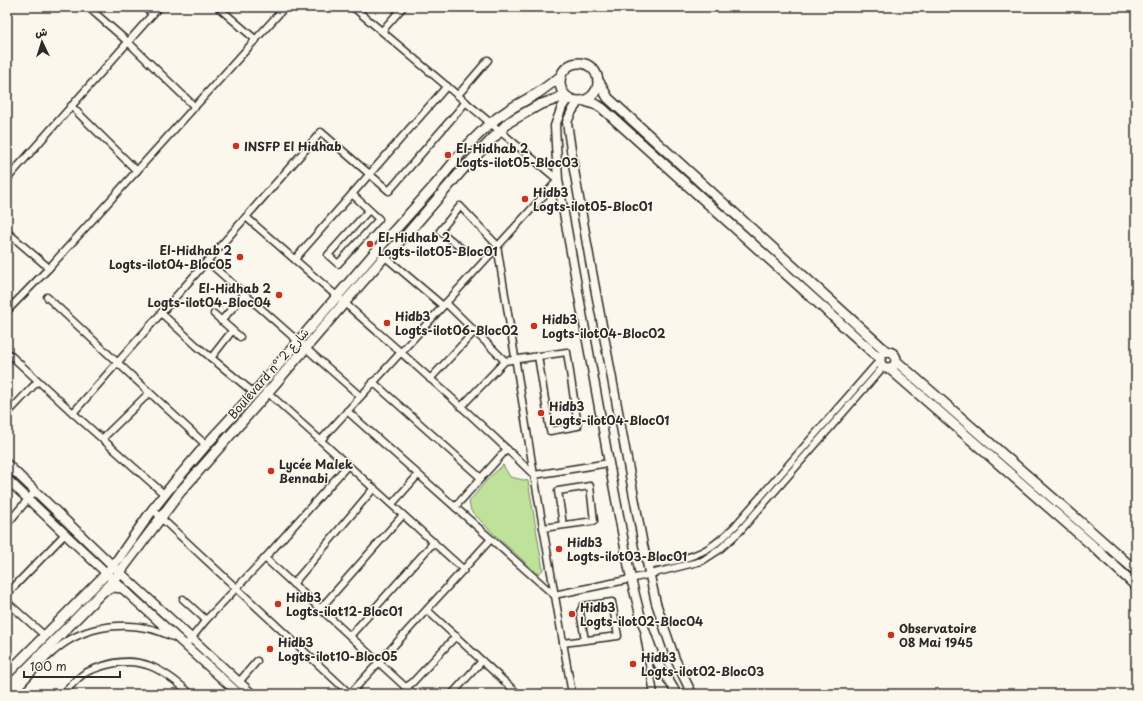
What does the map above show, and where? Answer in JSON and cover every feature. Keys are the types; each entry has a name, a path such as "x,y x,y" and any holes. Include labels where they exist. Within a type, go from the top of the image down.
{"main road":[{"path":"1136,571 896,361 894,354 886,352 608,98 598,82 596,72 592,67 580,62 567,66 562,71 559,84 566,96 572,100 582,101 602,108 883,364 1136,586"},
{"name":"Boulevard n° شارع 2","path":"7,674 107,573 164,494 260,386 302,344 341,299 377,250 436,184 467,146 491,123 560,77"},
{"path":"582,101 595,93 598,82"},
{"name":"Boulevard n° شارع 2","path":"341,299 407,234 464,168 500,130 509,122 525,112 566,96"},
{"name":"Boulevard n° شارع 2","path":"7,689 106,590 181,492 268,392 302,344"},
{"path":"883,364 882,354 886,352"},
{"path":"883,364 894,366 896,361"},
{"path":"106,590 122,588"}],"street":[{"path":"88,7 128,42 195,107"},
{"path":"144,7 153,14"},
{"path":"7,179 158,7"},
{"path":"218,7 256,40"},
{"path":"7,312 49,268 285,7"},
{"path":"353,7 558,180"},
{"path":"382,31 403,7"},
{"path":"458,95 488,60"},
{"path":"295,259 447,86"},
{"path":"566,96 555,126 558,180 608,463 631,579 642,622 656,660 677,694"},
{"path":"582,101 572,111 568,122 573,164 590,261 648,570 656,603 675,659 692,694"},
{"path":"73,413 321,132 389,190 466,102"},
{"path":"71,106 137,171"},
{"path":"321,440 558,180"},
{"path":"352,194 379,219 338,264 328,255 369,210"},
{"path":"462,249 440,231 460,206 497,246 554,595 572,694"},
{"path":"246,217 401,352 534,475"},
{"path":"7,232 49,268"},
{"path":"377,250 444,304 475,331 505,361"},
{"path":"208,260 360,396"},
{"path":"221,321 245,294"},
{"path":"47,297 206,445"},
{"path":"161,313 254,394"},
{"path":"214,314 240,337"},
{"path":"212,358 232,331"},
{"path":"430,379 475,331"},
{"path":"7,352 164,494"},
{"path":"461,407 505,361 516,359 567,352 578,426 550,431 538,356"},
{"path":"554,595 631,579 648,570 698,554 716,544 735,526 883,364"},
{"path":"7,414 38,381"},
{"path":"373,382 481,478"},
{"path":"260,386 464,570"},
{"path":"103,438 149,393"},
{"path":"347,411 554,595"},
{"path":"455,507 507,449"},
{"path":"534,475 608,463"},
{"path":"7,464 120,572 238,694"},
{"path":"186,641 265,558 348,465"},
{"path":"392,504 418,475"},
{"path":"7,479 122,588 252,694"},
{"path":"543,528 594,521 590,486 558,491 563,525"},
{"path":"293,584 374,488"},
{"path":"7,524 35,491"},
{"path":"153,509 350,694 491,539"},
{"path":"320,609 403,515"},
{"path":"7,594 65,534"},
{"path":"350,636 434,542"},
{"path":"265,558 414,694"},
{"path":"183,599 206,620"},
{"path":"7,602 44,635"},
{"path":"563,643 618,636 612,602 583,606 580,612 585,640"},
{"path":"427,610 456,636 514,693"},
{"path":"642,622 652,694"},
{"path":"12,694 53,652 68,641 92,630 121,625 139,626 162,631 186,641"},
{"path":"406,687 412,683 456,636"},
{"path":"63,694 86,672 113,663 128,661 158,669 174,679 191,694"},
{"path":"239,682 257,661"},
{"path":"452,694 482,661"}],"green space":[{"path":"503,465 510,477 528,481 543,570 538,574 471,511 469,502 486,481"}],"place":[{"name":"INSFP El Hidhab","path":"236,146"},
{"name":"El-Hidhab 2 Logts-ilot05-Bloc03","path":"448,155"},
{"name":"Hidb3 Logts-ilot05-Bloc01","path":"525,199"},
{"name":"El-Hidhab 2 Logts-ilot05-Bloc01","path":"370,244"},
{"name":"El-Hidhab 2 Logts-ilot04-Bloc05","path":"240,257"},
{"name":"El-Hidhab 2 Logts-ilot04-Bloc04","path":"279,295"},
{"name":"Hidb3 Logts-ilot06-Bloc02","path":"387,323"},
{"name":"Hidb3 Logts-ilot04-Bloc02","path":"534,326"},
{"name":"Hidb3 Logts-ilot04-Bloc01","path":"541,413"},
{"name":"Lycée Malek Bennabi","path":"271,471"},
{"name":"Hidb3 Logts-ilot03-Bloc01","path":"559,549"},
{"name":"Hidb3 Logts-ilot12-Bloc01","path":"278,604"},
{"name":"Hidb3 Logts-ilot02-Bloc04","path":"572,614"},
{"name":"Observatoire 08 Mai 1945","path":"891,635"},
{"name":"Hidb3 Logts-ilot10-Bloc05","path":"270,649"},
{"name":"Hidb3 Logts-ilot02-Bloc03","path":"633,664"}]}
